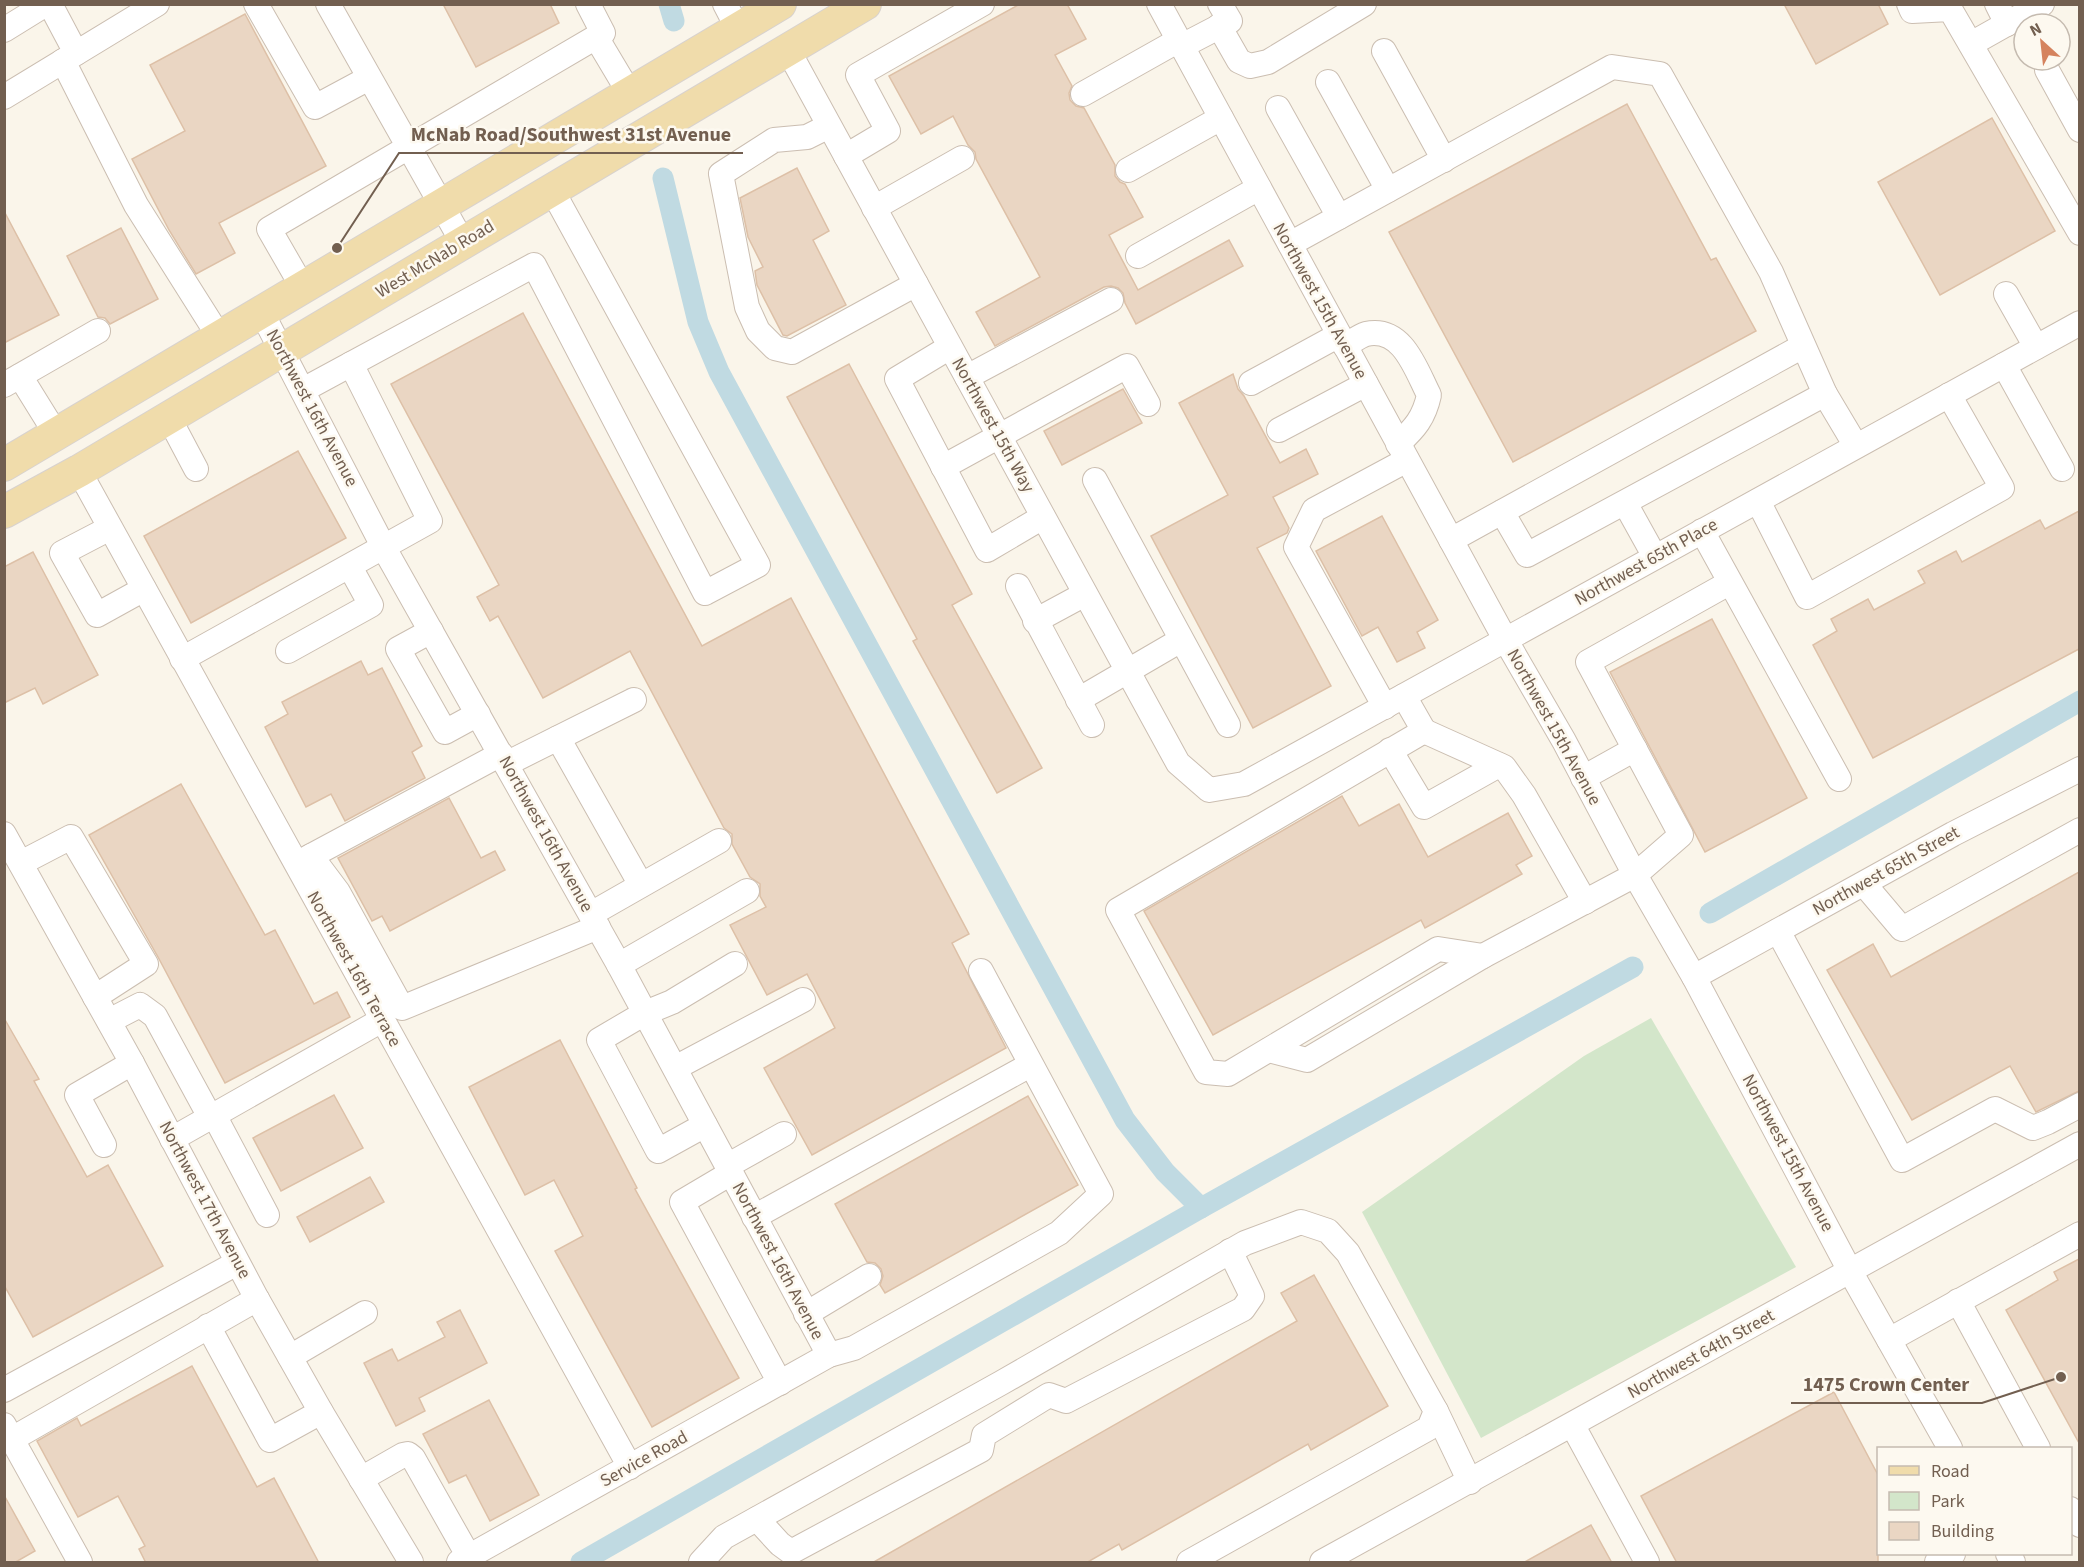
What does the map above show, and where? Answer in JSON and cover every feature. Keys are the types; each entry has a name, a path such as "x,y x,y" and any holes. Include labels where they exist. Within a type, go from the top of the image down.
{"main road":[{"path":"4,465 630,94 731,17 780,4"},
{"name":"West McNab Road","path":"4,512 169,418 865,4"}],"street":[{"path":"4,30 48,4 69,57 136,205 220,338"},
{"path":"4,97 157,4"},
{"path":"256,4 315,107 369,78"},
{"path":"328,4 463,243"},
{"path":"303,288 269,229 603,33 588,4"},
{"path":"846,156 888,131 858,75 982,4"},
{"name":"Northwest 15th Avenue","path":"1159,4 1505,639 1694,977 1850,1271 1949,1447"},
{"path":"1083,94 1180,43 1220,15 1239,61 1250,66 1268,62 1364,4"},
{"path":"1909,4 1912,11 1950,9 2079,233"},
{"path":"1971,44 2002,14 2043,4"},
{"path":"596,37 630,94"},
{"name":"Northwest 15th Way","path":"788,50 1178,763 1209,790"},
{"path":"1384,51 1444,160"},
{"path":"1290,244 1612,67 1660,74 1771,272 1825,394 1856,446"},
{"path":"2048,72 2079,130"},
{"path":"1328,82 1388,190"},
{"path":"1278,108 1339,217"},
{"path":"1128,170 1221,118"},
{"path":"829,126 807,137 774,140 721,174 747,308 758,331 775,348 792,352 916,284"},
{"path":"874,208 962,158"},
{"path":"1138,256 1259,188"},
{"path":"303,390 534,265 705,593 758,565 552,190"},
{"path":"2006,294 2036,348"},
{"path":"967,377 1111,300"},
{"name":"Northwest 16th Avenue","path":"262,313 384,548 645,1012 829,1355"},
{"name":"Northwest 65th Place","path":"1209,790 1244,784 2079,323"},
{"path":"56,434 12,380 98,332"},
{"path":"1251,383 1342,340 1366,334 1384,333 1401,342 1430,395 1425,413 1403,452 1314,510 1296,547 1395,702 1424,731 1504,767 1524,795 1585,902"},
{"path":"1451,540 1803,346"},
{"path":"950,347 897,379 987,550 1043,517"},
{"path":"182,659 430,522 351,364"},
{"path":"2004,365 2062,469"},
{"path":"943,467 1127,366 1148,404"},
{"path":"1279,430 1366,384"},
{"path":"1502,512 1527,555 1825,394"},
{"path":"1758,501 1807,597 2002,488 1949,395"},
{"path":"169,418 196,469"},
{"name":"Northwest 16th Terrace","path":"78,471 182,659 304,860 382,1020 630,1467"},
{"path":"1095,480 1228,725"},
{"path":"1625,503 1655,557"},
{"path":"110,528 62,553 98,615 144,589"},
{"path":"1702,531 1839,779"},
{"path":"288,651 370,606 350,567"},
{"path":"1424,731 1118,910 1206,1072 1228,1074 1269,1050 1307,1060 1483,956 1635,875 1682,835 1588,662 1730,583"},
{"path":"1018,586 1092,725"},
{"path":"1035,621 1085,594"},
{"path":"431,631 398,649 445,732 478,714"},
{"path":"1078,700 1181,640"},
{"path":"634,700 558,738 503,759 304,860 338,892 402,1008 594,920 640,885 719,841"},
{"path":"558,738 640,885"},
{"path":"1583,777 1635,749"},
{"path":"1390,750 1424,807 1498,765"},
{"name":"Northwest 65th Street","path":"1694,977 1999,809 2079,769"},
{"path":"1864,884 1902,928 2079,830"},
{"name":"Northwest 17th Avenue","path":"4,834 132,1063 257,1299 411,1563"},
{"path":"21,863 70,837 146,964 95,997"},
{"path":"619,965 747,891"},
{"path":"1778,931 1902,1160 1995,1109 2033,1128 2052,1160"},
{"path":"705,1125 658,1151 599,1040 645,1012 672,1002 735,964"},
{"path":"754,1217 1030,1065 981,971"},
{"path":"675,1068 803,1000"},
{"path":"109,1021 140,1005 155,1016 267,1215"},
{"path":"172,1139 382,1020"},
{"path":"104,1145 77,1095 132,1063"},
{"name":"Service Road","path":"464,1560 829,1355 854,1348 1059,1233 1101,1194 1030,1065"},
{"path":"2033,1128 2079,1105"},
{"path":"780,1383 682,1202 784,1134"},
{"name":"Northwest 64th Street","path":"1322,1563 2079,1144"},
{"path":"701,1563 723,1537 1001,1383 1230,1251 1301,1222 1328,1231 1348,1253 1436,1411 1470,1482"},
{"path":"1889,1340 2079,1234"},
{"path":"757,1519 780,1544 791,1552 981,1450 984,1435 1049,1395 1065,1401 1243,1310 1252,1296 1230,1251"},
{"path":"4,1390 237,1263"},
{"path":"806,1314 869,1276"},
{"path":"80,1563 8,1432 257,1299"},
{"path":"1958,1301 2037,1447"},
{"path":"290,1357 364,1313"},
{"path":"208,1326 270,1440 321,1412"},
{"path":"1189,1563 1429,1428 1436,1411"},
{"path":"1572,1426 1647,1563"},
{"path":"361,1479 408,1454 413,1458 464,1560"},
{"path":"1937,1563 1951,1555"}],"green space":[{"path":"1651,1018 1796,1267 1481,1438 1362,1212 1584,1056"}],"building":[{"path":"443,4 550,4 559,23 476,67"},
{"path":"1020,4 1067,4 1086,39 1055,55 1072,86 1069,93 1070,100 1076,106 1084,108 1115,165 1115,176 1125,184 1143,217 1109,235 1138,290 1229,240 1243,266 1136,324 1125,303 1123,293 1118,288 1104,287 995,346 976,312 1040,277 976,159 975,152 968,145 953,116 921,134 889,76"},
{"path":"1784,4 1878,4 1888,24 1816,64"},
{"path":"245,14 326,166 219,223 235,253 196,274 169,230 132,159 185,131 150,65"},
{"path":"1627,104 1711,260 1716,258 1756,331 1513,462 1389,232"},
{"path":"1992,118 2055,231 1940,295 1878,182"},
{"path":"797,168 829,231 813,240 846,305 787,336 783,335 757,285 755,271 763,267 748,237 740,198"},
{"path":"4,211 59,315 4,343"},
{"path":"121,228 158,299 110,324 105,318 98,317 67,256"},
{"path":"523,313 702,646 791,598 969,934 952,943 1006,1048 812,1155 764,1068 835,1028 807,974 767,995 730,925 766,907 760,896 760,884 750,877 732,844 732,834 724,828 630,651 543,698 498,616 490,621 477,597 499,585 391,384"},
{"path":"849,364 972,594 952,605 1042,768 997,793 913,641 917,639 787,397"},
{"path":"1233,374 1238,389 1280,463 1306,449 1318,474 1273,497 1289,528 1287,533 1257,548 1331,686 1253,728 1151,536 1228,495 1179,403"},
{"path":"1123,389 1142,423 1062,465 1044,431"},
{"path":"298,451 346,538 191,623 144,536"},
{"path":"2079,511 2079,649 1873,758 1813,645 1837,631 1831,619 1868,599 1874,610 1925,583 1918,571 1956,551 1962,562 2040,520 2045,529"},
{"path":"1382,516 1438,620 1417,632 1425,648 1397,662 1378,627 1362,636 1316,551"},
{"path":"33,552 98,675 43,704 35,688 4,703 4,567"},
{"path":"1712,619 1807,798 1705,852 1610,672"},
{"path":"361,661 368,675 382,668 422,746 412,752 425,778 345,821 331,794 306,807 265,727 288,714 282,702"},
{"path":"181,784 265,935 275,930 314,1004 337,992 350,1017 225,1083 158,957 89,835"},
{"path":"1342,796 1359,826 1399,804 1428,857 1508,813 1532,856 1516,865 1522,874 1425,928 1421,920 1213,1035 1144,911"},
{"path":"449,798 481,858 495,851 505,870 390,931 382,916 372,921 338,858"},
{"path":"2079,872 2079,1091 2036,1112 2010,1066 1912,1120 1827,970 1873,944 1891,977"},
{"path":"4,1018 39,1079 34,1081 87,1177 108,1165 163,1266 33,1337 4,1285"},
{"path":"560,1040 637,1188 635,1189 739,1378 652,1427 555,1251 583,1236 554,1180 525,1195 469,1087"},
{"path":"334,1095 363,1148 281,1191 253,1138"},
{"path":"1028,1096 1078,1185 885,1293 880,1285 883,1276 881,1269 875,1263 867,1262 835,1204"},
{"path":"370,1177 384,1202 310,1242 297,1217"},
{"path":"2079,1259 2079,1443 2006,1310 2058,1280 2054,1272"},
{"path":"1314,1275 1388,1406 1311,1450 1308,1444 1122,1550 1119,1544 1086,1563 872,1563 1297,1321 1281,1293"},
{"path":"460,1310 487,1363 419,1398 425,1411 396,1426 364,1363 392,1349 398,1361 445,1337 437,1322"},
{"path":"192,1366 257,1487 274,1478 319,1563 146,1563 139,1549 145,1546 118,1496 78,1517 37,1441 77,1418 81,1426"},
{"path":"1834,1392 1877,1473 1878,1563 1677,1563 1641,1496"},
{"path":"489,1400 539,1495 490,1521 466,1475 449,1483 423,1434"},
{"path":"4,1495 35,1551 14,1563 4,1563"},
{"path":"1591,1525 1612,1563 1523,1563"}],"waterway":[{"path":"669,4 674,21"},
{"path":"663,178 698,322 719,372 1125,1120 1165,1172 1201,1208"},
{"path":"1710,913 2080,701"},
{"path":"581,1562 1201,1208 1633,967"}],"place":[{"name":"McNab Road/Southwest 31st Avenue","path":"337,248"},
{"name":"1475 Crown Center","path":"2061,1377"}]}
